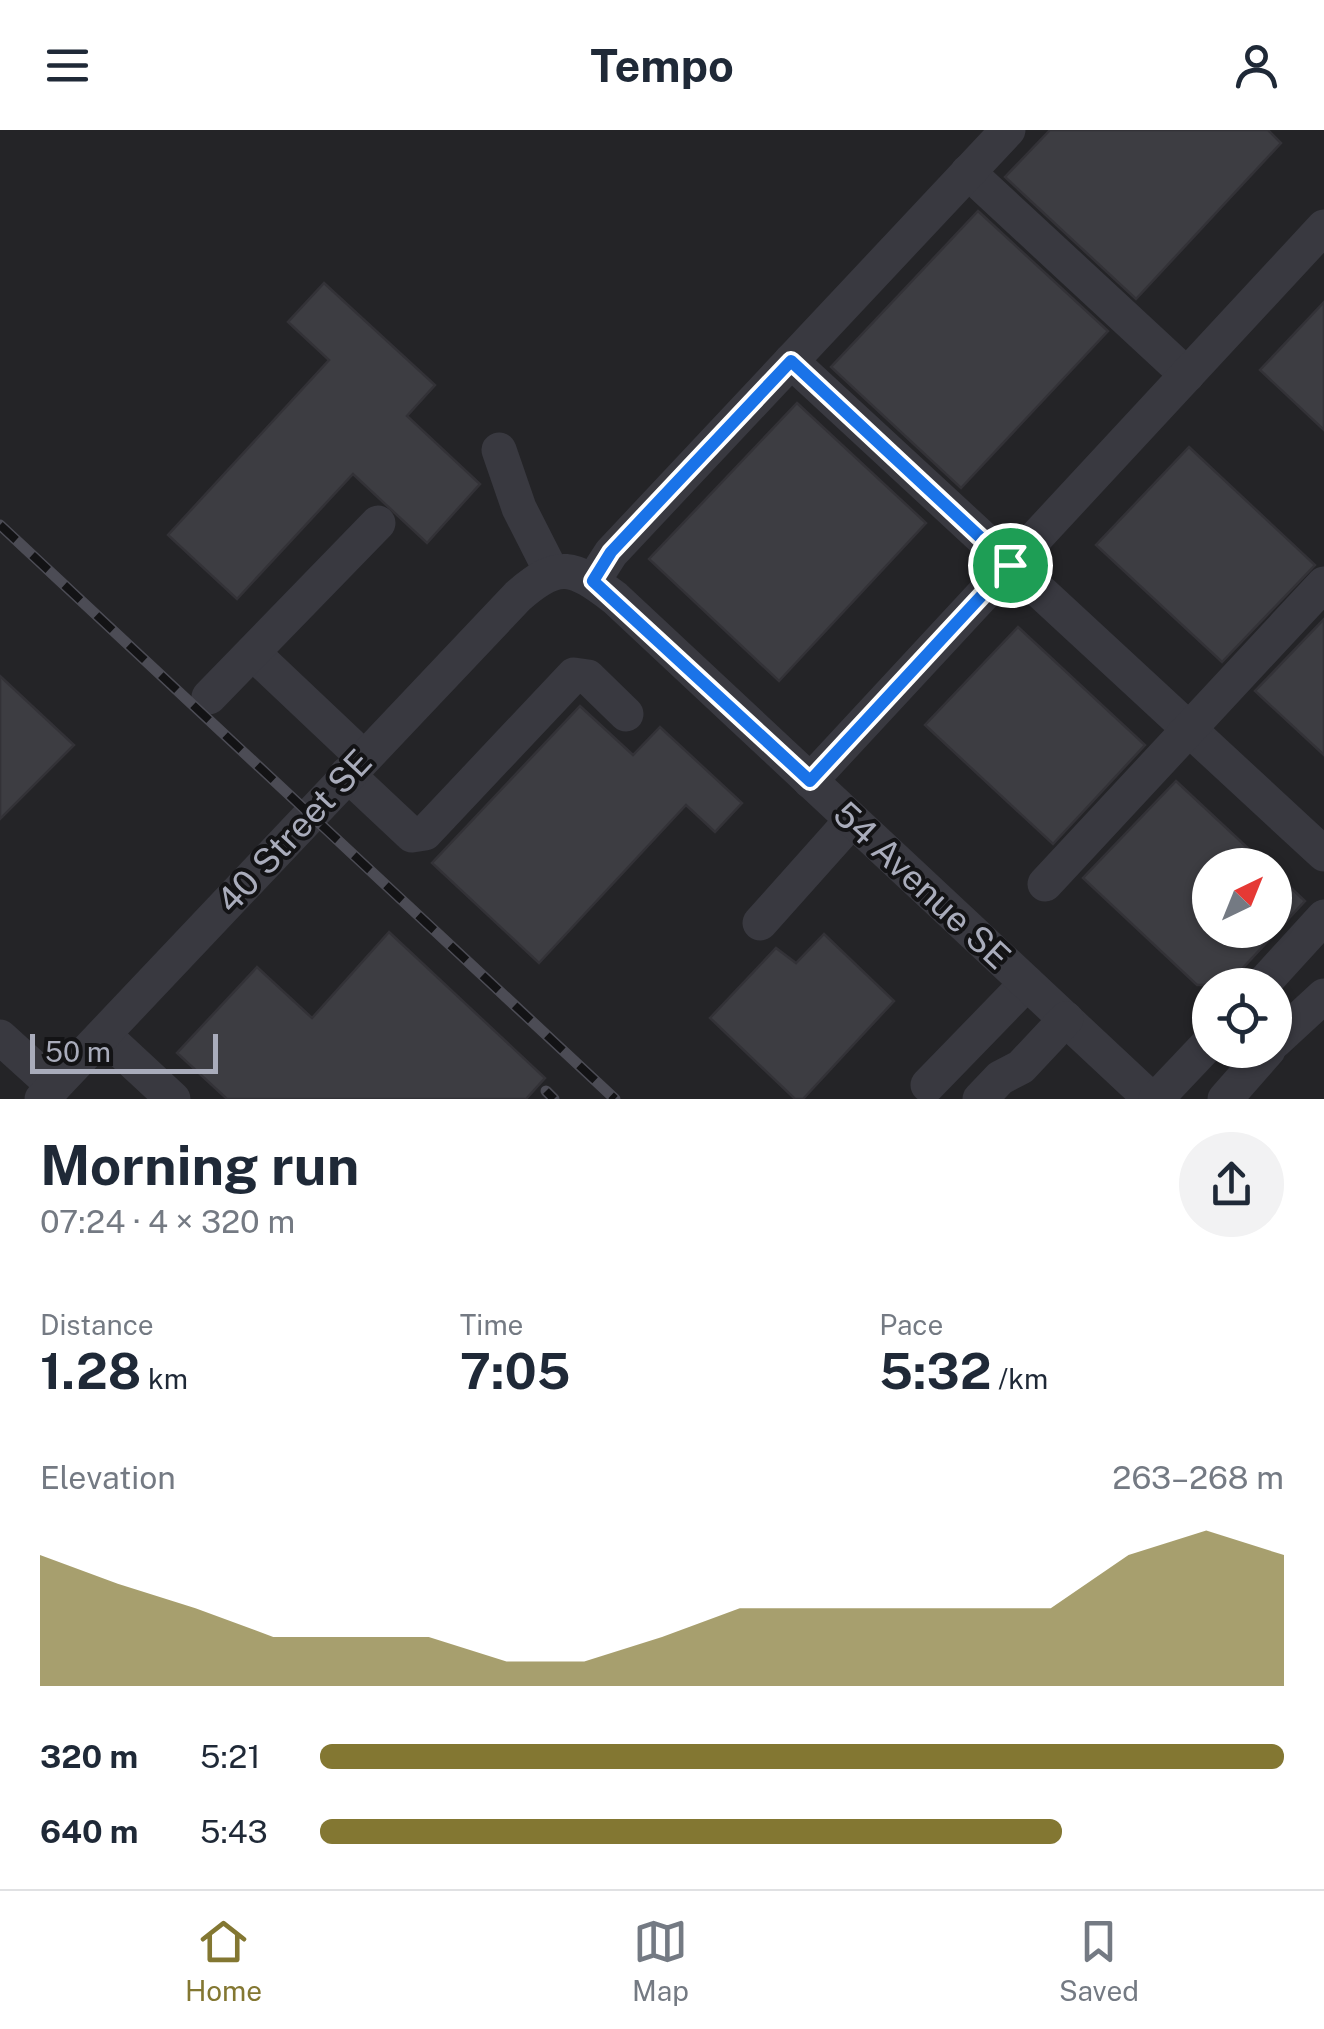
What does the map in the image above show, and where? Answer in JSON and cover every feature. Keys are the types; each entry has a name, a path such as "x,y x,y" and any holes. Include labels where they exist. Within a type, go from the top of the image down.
{"street":[{"path":"499,450 519,508 552,572 571,570 593,581 611,552 1008,130"},
{"path":"968,172 1187,375"},
{"path":"810,781 1324,227"},
{"path":"791,361 1324,854"},
{"path":"210,697 378,522"},
{"name":"40 Street SE","path":"48,1092 518,596 552,572"},
{"name":"54 Avenue SE","path":"593,581 1154,1099"},
{"path":"1045,884 1324,584"},
{"path":"253,653 355,766 396,824 412,835 425,833 574,676 588,676 626,714"},
{"path":"760,923 852,820"},
{"path":"1278,968 1324,917"},
{"path":"928,1084 1027,983"},
{"path":"1292,1026 1324,996"},
{"path":"980,1099 1000,1078 1021,1067 1066,1019"},
{"path":"104,1034 173,1099"},
{"path":"0,1036 48,1092"},
{"path":"1154,1099 1192,1060"},
{"path":"1225,1099 1252,1068"}],"shaded area":[{"path":"0,130 1324,130 1324,1099 0,1099"}],"building":[{"path":"1050,130 1268,130 1281,143 1136,299 1005,177"},
{"path":"978,211 1108,331 961,488 831,367"},
{"path":"324,283 435,385 407,416 480,484 427,543 353,474 237,599 168,535 329,360 288,322"},
{"path":"1324,302 1324,430 1260,370"},
{"path":"797,403 926,523 779,681 649,559"},
{"path":"1189,447 1315,565 1222,662 1096,545"},
{"path":"1324,619 1324,755 1255,691"},
{"path":"1018,627 1145,745 1053,844 925,725"},
{"path":"0,676 74,745 0,819"},
{"path":"580,706 633,755 660,727 742,803 715,832 686,805 539,963 432,863"},
{"path":"1176,781 1248,848 1192,848 1192,948 1261,948 1243,968 1192,968 1192,980 1083,878"},
{"path":"1292,889 1305,901 1292,915"},
{"path":"389,932 545,1078 526,1099 227,1099 177,1053 257,967 312,1018"},
{"path":"824,934 894,1001 803,1099 795,1099 710,1018 776,948 796,963"}],"railway":[{"path":"0,525 615,1099"},
{"path":"546,1091 554,1099"}],"route":[{"path":"791,361 1010,565 810,781 593,581 611,552 791,361"}]}
